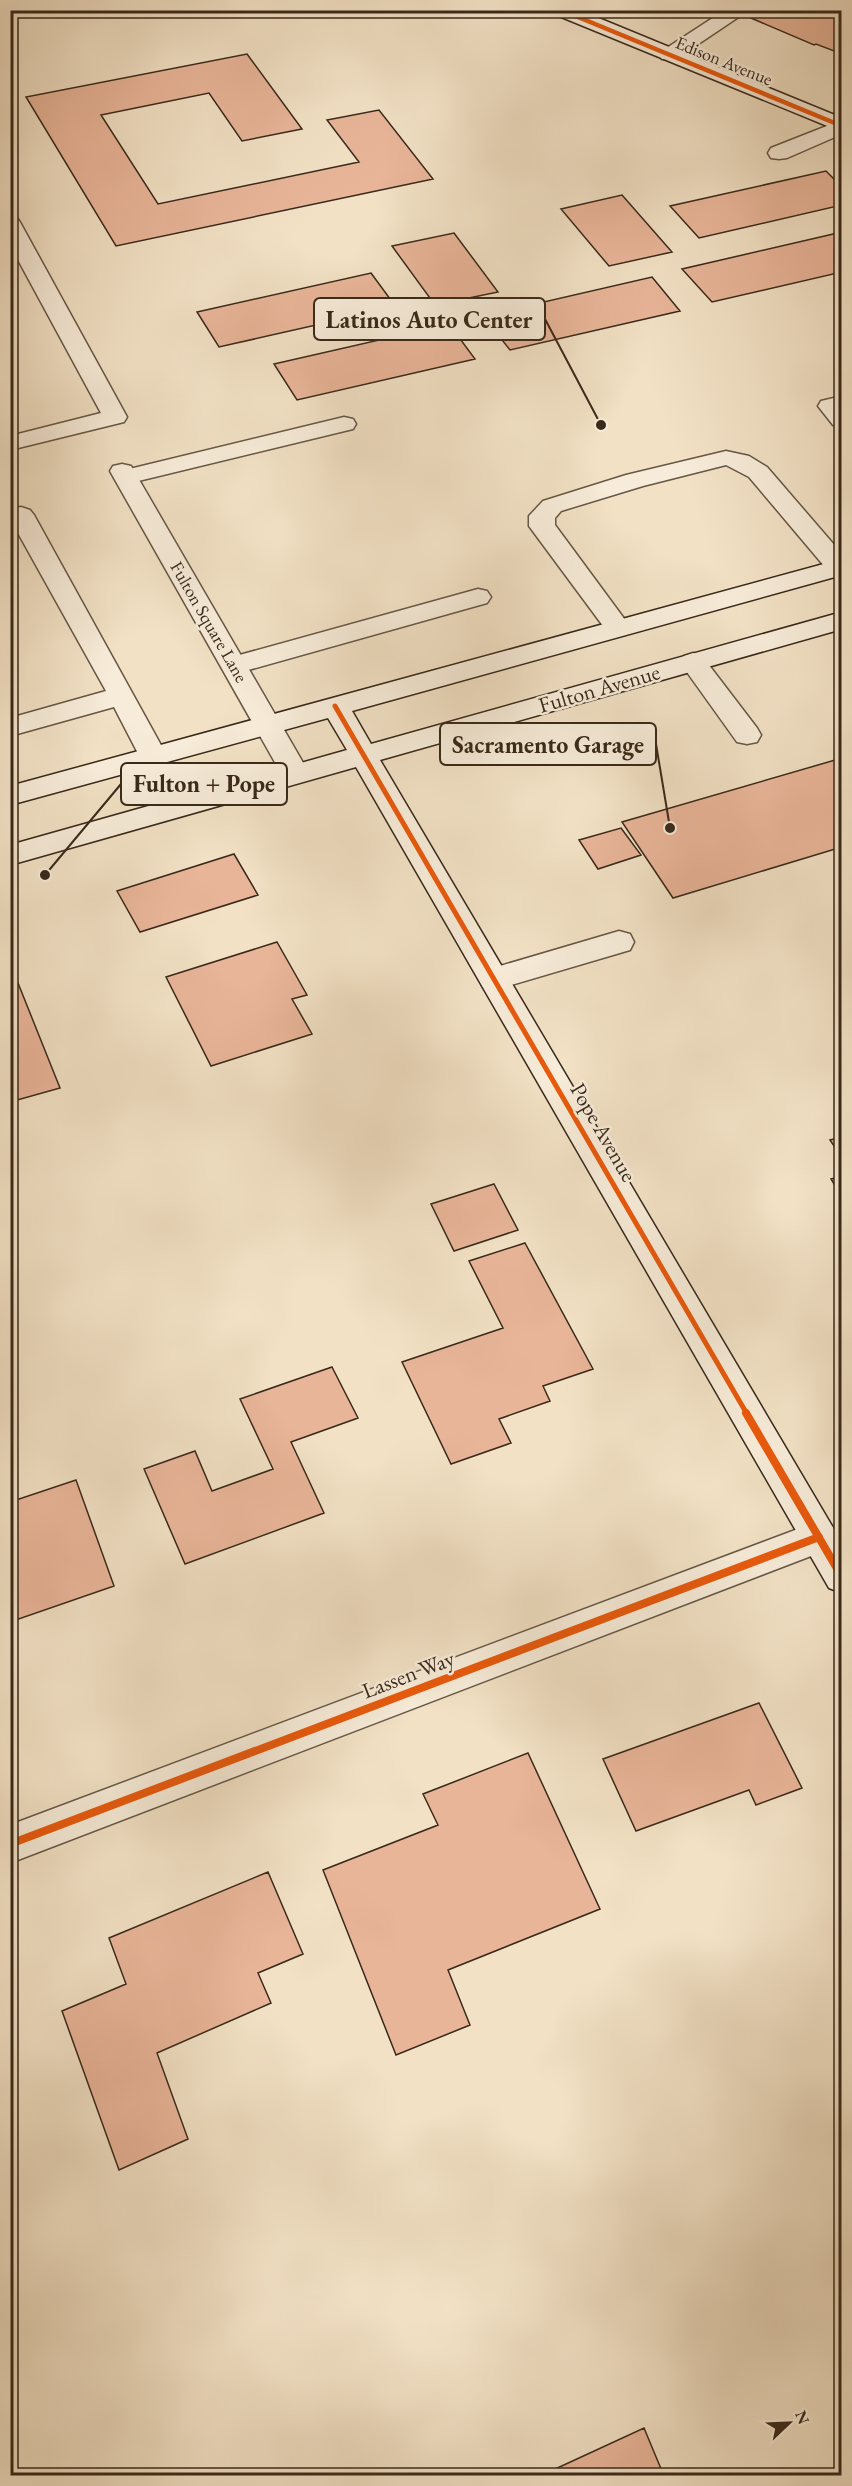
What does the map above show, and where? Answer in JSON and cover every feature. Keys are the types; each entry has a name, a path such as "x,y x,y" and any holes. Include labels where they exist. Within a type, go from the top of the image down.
{"street":[{"name":"Edison Avenue","path":"561,10 842,126"},
{"path":"669,55 739,10"},
{"path":"779,153 842,126"},
{"path":"10,224 115,417 10,443"},
{"path":"842,403 830,406 842,420"},
{"name":"Fulton Square Lane","path":"295,773 124,474 344,424"},
{"path":"10,796 840,567 758,472 740,461 726,458 635,480 552,506 542,516 542,526 618,628"},
{"path":"10,517 21,515 153,756"},
{"path":"234,665 478,597"},
{"name":"Fulton Avenue","path":"10,855 842,620"},
{"path":"693,662 747,735"},
{"path":"10,727 122,696"},
{"name":"Pope Avenue","path":"335,706 842,1577"},
{"path":"494,980 620,942"},
{"name":"Lassen Way","path":"10,1844 819,1537"}],"building":[{"path":"751,10 842,10 842,54 814,45 744,15"},
{"path":"247,54 302,129 242,141 209,93 101,115 158,204 359,162 327,120 379,110 433,179 116,246 26,97"},
{"path":"826,171 842,187 842,205 699,238 670,206"},
{"path":"622,195 672,252 609,266 561,209"},
{"path":"842,232 842,272 712,302 682,269"},
{"path":"454,233 498,292 435,305 392,246"},
{"path":"371,273 396,307 219,347 197,312"},
{"path":"652,277 680,311 510,350 483,316"},
{"path":"449,324 475,359 297,400 274,364"},
{"path":"842,758 842,847 673,898 622,822"},
{"path":"621,828 641,855 598,869 579,840"},
{"path":"234,854 258,895 140,932 117,891"},
{"path":"277,942 307,995 292,999 312,1034 211,1066 166,977"},
{"path":"16,978 60,1088 10,1102 10,979"},
{"path":"842,1137 842,1158 830,1140"},
{"path":"842,1176 842,1197 831,1179"},
{"path":"494,1184 518,1230 454,1251 431,1204"},
{"path":"525,1243 593,1369 543,1386 550,1401 499,1419 511,1443 451,1464 402,1362 503,1328 469,1261"},
{"path":"332,1367 358,1418 291,1442 324,1513 185,1564 144,1469 195,1451 212,1491 273,1469 240,1399"},
{"path":"76,1480 114,1586 10,1622 10,1502"},
{"path":"759,1703 802,1788 756,1805 749,1790 636,1831 603,1759"},
{"path":"528,1753 600,1909 448,1970 470,2025 396,2055 323,1870 438,1825 423,1794"},
{"path":"268,1872 303,1954 258,1973 271,2003 157,2053 188,2139 119,2170 62,2011 126,1984 109,1938"},
{"path":"644,2428 664,2476 540,2476"}],"cycle path":[{"path":"561,10 842,126"},
{"path":"335,706 842,1577"},
{"path":"10,1844 819,1537"}],"place":[{"name":"Latinos Auto Center","path":"601,425"},
{"name":"Sacramento Garage","path":"670,828"},
{"name":"Fulton + Pope","path":"45,875"}]}
